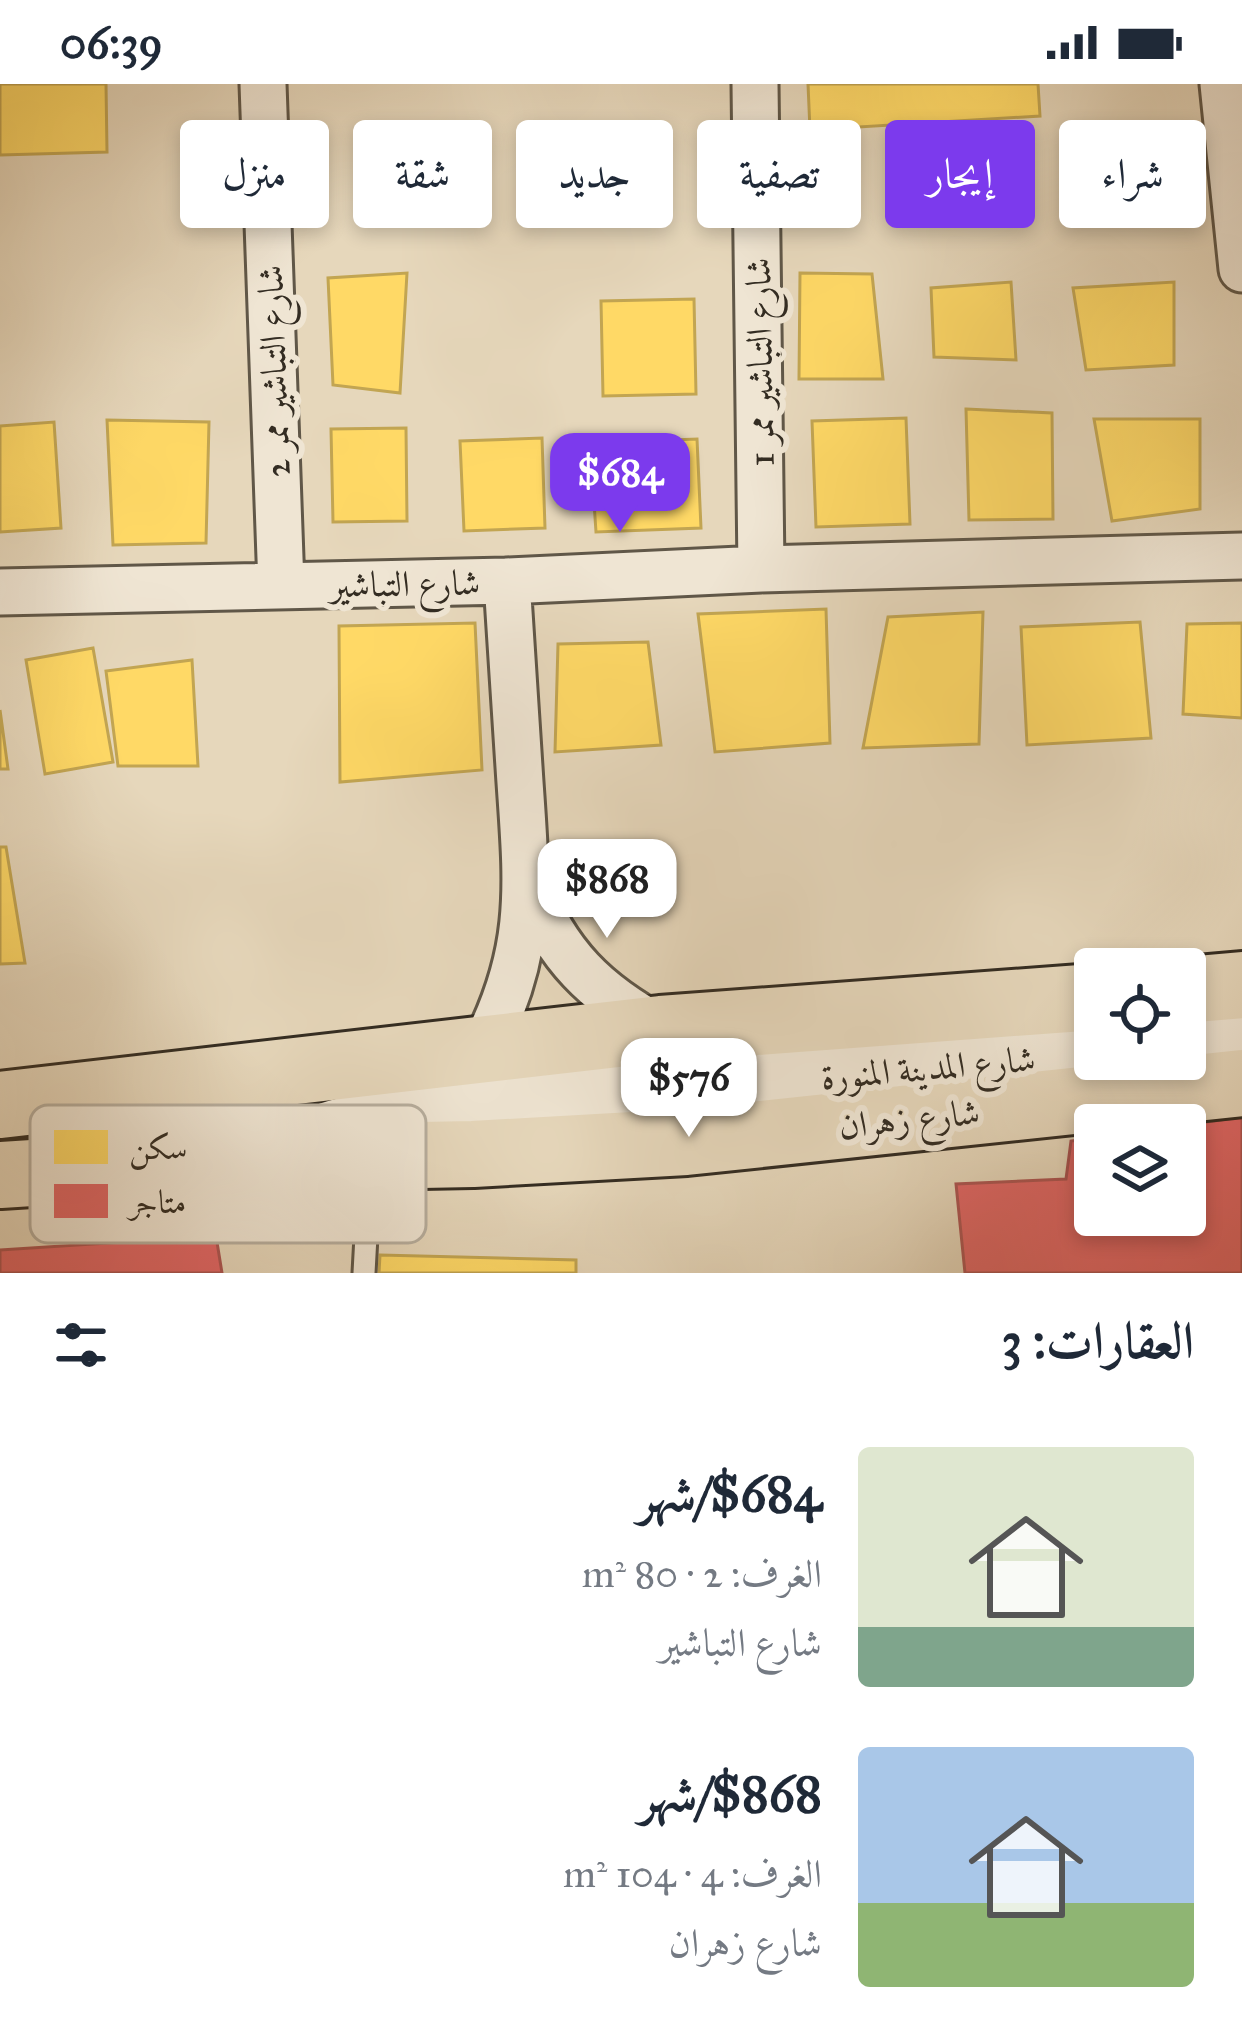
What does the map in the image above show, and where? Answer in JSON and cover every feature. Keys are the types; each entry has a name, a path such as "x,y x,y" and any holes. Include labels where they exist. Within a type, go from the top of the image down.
{"main road":[{"path":"1206,989 1242,986"},
{"path":"0,1105 661,1029 1074,999"},
{"path":"1206,1040 1242,1037"},
{"name":"شارع المدينة المنورة","path":"426,1113 1074,1053"},
{"name":"شارع زهران","path":"426,1154 686,1142 1242,1083"},
{"name":"شارع زهران","path":"0,1175 30,1173"}],"street":[{"name":"شارع التباشير ممر 2","path":"263,84 281,586"},
{"name":"شارع التباشير ممر 1","path":"755,84 761,569"},
{"path":"1223,84 1242,269"},
{"name":"شارع التباشير","path":"0,592 507,581 1242,556"},
{"path":"484,1049 517,966 526,906 507,581"},
{"path":"526,876 538,909 576,968 602,992 661,1029"}],"lane":[{"path":"364,1273 366,1243"}],"building: سكن":[{"path":"0,84 106,84 107,152 0,155"},
{"path":"808,84 1038,84 1040,116 885,120 885,125 861,127 861,120 810,120"},
{"path":"407,273 400,393 333,385 328,278"},
{"path":"800,273 872,274 883,379 799,379"},
{"path":"1011,282 1016,360 934,357 931,288"},
{"path":"1174,282 1174,365 1086,370 1073,288"},
{"path":"694,299 696,394 603,396 601,301"},
{"path":"966,409 1052,413 1053,519 969,520"},
{"path":"906,418 910,524 816,527 812,421"},
{"path":"1094,419 1200,419 1200,509 1112,521"},
{"path":"107,420 209,422 206,543 113,545"},
{"path":"54,422 61,528 0,532 0,426"},
{"path":"406,428 407,521 333,522 331,429"},
{"path":"542,438 545,528 464,531 460,441"},
{"path":"697,439 701,528 596,532 590,443"},
{"path":"826,609 830,743 715,752 698,614"},
{"path":"983,612 979,744 863,748 888,617"},
{"path":"1140,622 1151,738 1027,745 1021,627"},
{"path":"475,623 482,770 340,782 339,626"},
{"path":"1242,623 1242,718 1183,714 1187,624"},
{"path":"648,642 661,745 555,752 558,644"},
{"path":"93,648 113,762 45,774 26,660"},
{"path":"192,660 198,766 118,766 106,671"},
{"path":"0,710 8,769 0,769"},
{"path":"0,847 6,847 25,963 0,964"},
{"path":"380,1255 576,1260 576,1273 379,1273"}],"building: متاجر":[{"path":"1242,1117 1242,1273 965,1273 956,1184 1066,1179 1071,1141 1074,1236 1206,1236 1206,1122"},
{"path":"217,1243 222,1273 0,1273 0,1250"}]}
